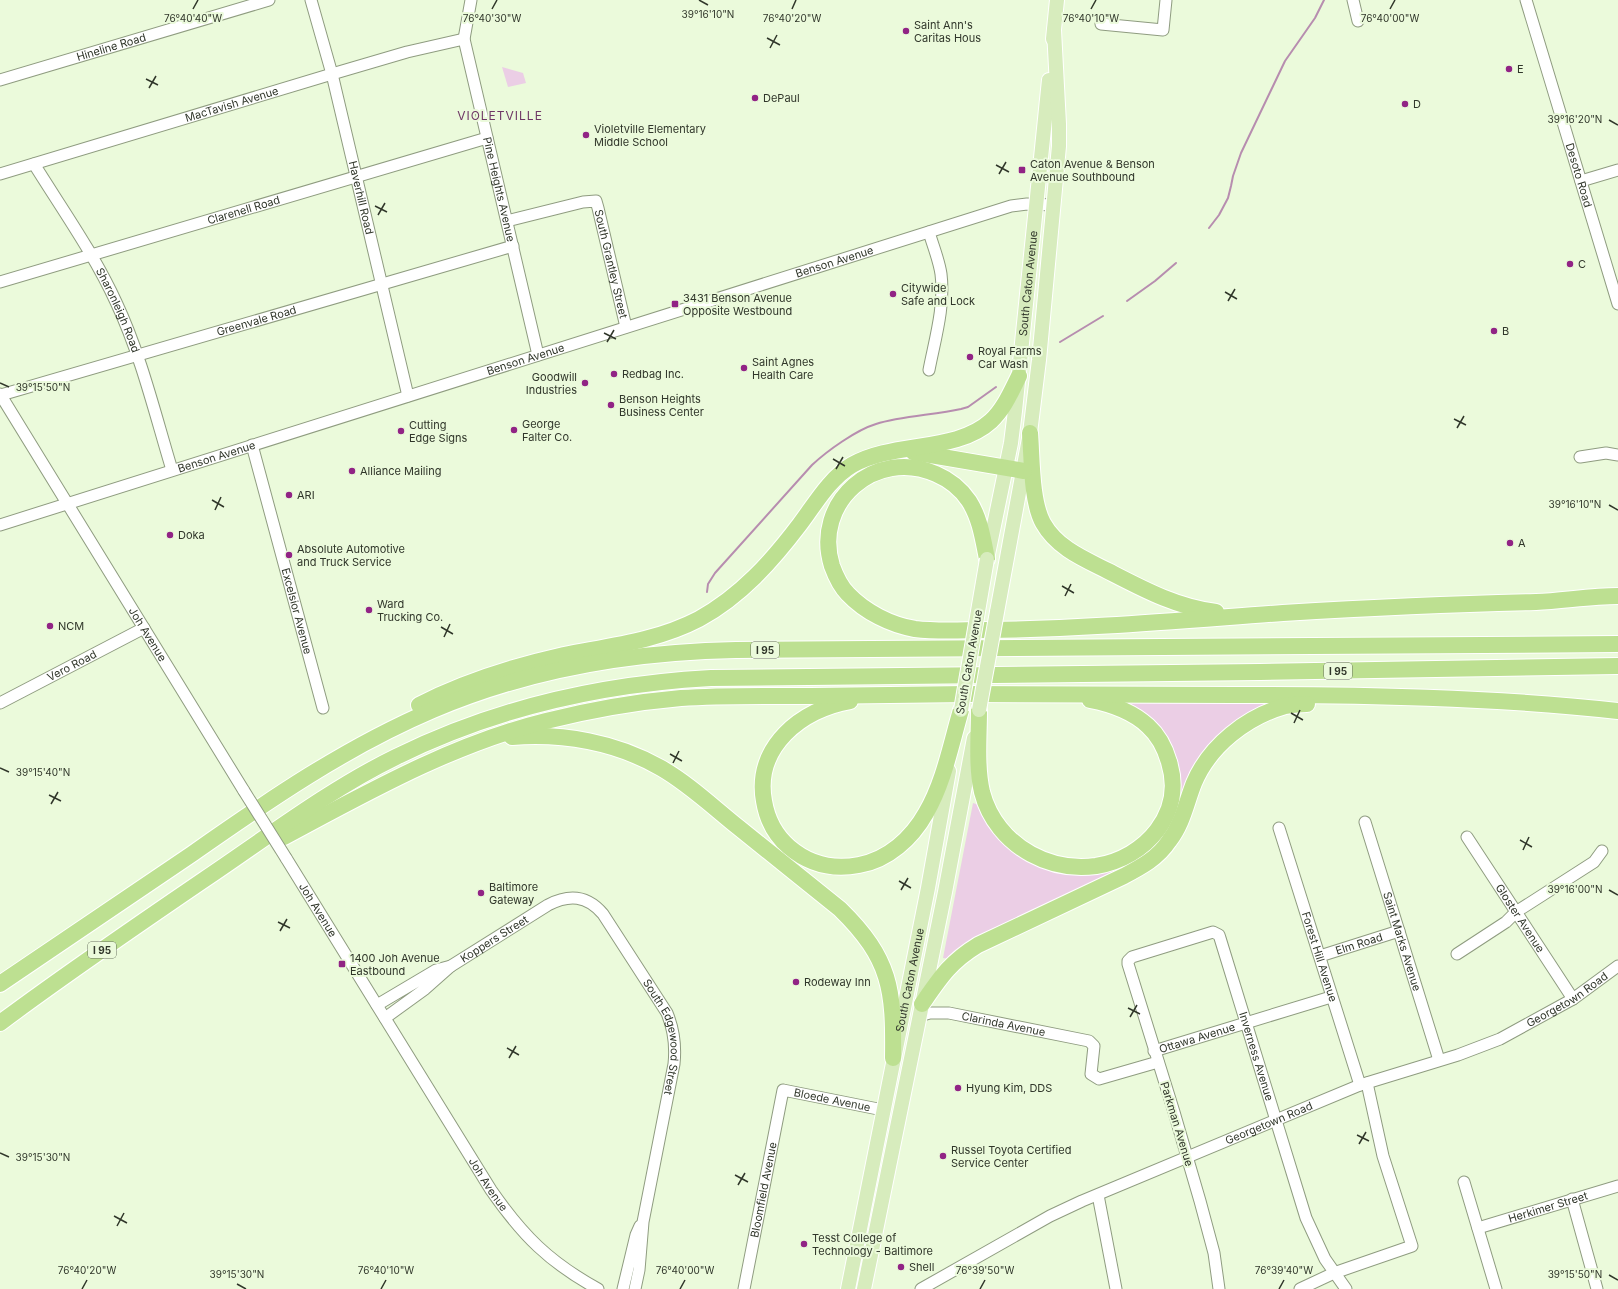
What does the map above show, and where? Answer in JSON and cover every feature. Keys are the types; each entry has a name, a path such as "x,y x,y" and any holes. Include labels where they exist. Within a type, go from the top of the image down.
{"highway":[{"path":"236,823 302,775 347,746 429,700 508,670 562,656 643,640 665,633 698,619 717,608 753,579 789,538 838,475 867,458 895,450 951,441 980,429 992,421 1000,411 1019,376"},
{"path":"1030,433 1034,490 1038,511 1043,522 1052,535 1073,553 1144,590 1185,606 1224,613 1288,613"},
{"path":"895,450 1024,471"},
{"path":"987,559 977,518 968,500 953,483 930,471 903,466 886,469 872,474 859,481 848,491 841,500 832,518 828,545 835,574 842,587 852,598 876,615 897,624 915,629 938,631 1076,627 1288,613 1475,603 1540,602 1590,596 1618,596"},
{"name":"I 95","path":"0,984 300,780 379,735 434,710 484,691 537,676 590,664 624,658 685,652 736,650 1618,644"},
{"name":"I 95","path":"0,1023 85,961 343,787 389,760 468,726 522,708 568,696 665,681 724,678 1276,672 1618,666"},
{"path":"979,710 980,773 982,791 987,807 998,826 1009,838 1040,859 1056,865 1088,867 1107,864 1122,859 1148,842 1159,829 1166,816 1171,800 1173,785 1171,768 1166,752 1148,726 1135,716 1119,708 1085,699 1039,694"},
{"path":"205,880 377,788 446,755 511,731 545,721 596,710 646,702 685,698 737,696 1039,694 1313,695 1474,699 1618,711"},
{"path":"894,695 847,702 825,708 808,716 791,727 778,740 769,756 764,774 762,792 766,811 772,826 787,845 797,854 814,863 831,868 849,868 881,859 902,842 914,830 926,814 935,795 961,710"},
{"path":"920,1010 951,964 967,952 978,945 1124,876 1142,866 1157,855 1169,842 1178,828 1195,781 1204,765 1215,750 1244,724 1264,714 1286,706 1313,703 1474,699"},
{"path":"446,755 480,744 512,737 562,736 591,741 637,756 661,768 682,782 840,909 856,925 870,943 882,965 890,987 894,1024 893,1058"}],"main road":[{"name":"South Caton Avenue","path":"848,1289 926,896 1014,418 1056,0"},
{"name":"South Caton Avenue","path":"864,1289 979,710 1030,433 1039,360 1057,170 1059,124 1054,30"}],"street":[{"name":"Hineline Road","path":"0,80 269,0"},
{"name":"Haverhill Road","path":"311,0 332,74 408,396"},
{"name":"Pine Heights Avenue","path":"471,0 464,39 538,355"},
{"path":"1101,24 1163,30 1166,0"},
{"path":"1353,0 1358,21"},
{"name":"Desoto Road","path":"1526,0 1618,304"},
{"name":"MacTavish Avenue","path":"0,174 407,52 464,39"},
{"name":"Clarenell Road","path":"0,282 487,138"},
{"name":"Sharonleigh Road","path":"34,164 91,255 117,304 137,356 172,470"},
{"path":"1581,181 1618,170"},
{"name":"South Grantley Street","path":"507,221 583,202 596,202 626,327"},
{"name":"Benson Avenue","path":"0,525 1011,206 1036,204 1053,205"},
{"path":"929,232 942,280 937,334 930,370"},
{"name":"Greenvale Road","path":"0,394 137,356 512,246"},
{"name":"Joh Avenue","path":"0,394 483,1177 510,1217 532,1242 555,1262 598,1289"},
{"name":"Excelsior Avenue","path":"252,445 323,708"},
{"path":"1606,453 1618,446"},
{"path":"1580,457 1606,453 1618,455"},
{"name":"Vero Road","path":"0,703 144,628"},
{"name":"Saint Marks Avenue","path":"1365,822 1439,1060"},
{"name":"Forest Hill Avenue","path":"1279,828 1320,956 1331,997 1364,1084 1383,1156 1412,1246 1334,1272"},
{"name":"Gloster Avenue","path":"1467,837 1573,999"},
{"path":"1457,954 1506,922 1516,912 1594,862 1602,850"},
{"name":"South Edgewood Street","path":"558,899 576,898 586,900 596,905 667,1013 672,1025 675,1048 674,1064 643,1222 640,1270 635,1289"},
{"name":"Koppers Street","path":"385,1018 425,989 451,966 558,899"},
{"name":"Elm Road","path":"1320,956 1399,931"},
{"name":"Inverness Avenue","path":"1128,962 1132,957 1208,933 1216,933 1220,938 1306,1218 1325,1259 1346,1289"},
{"name":"Parkman Avenue","path":"1128,962 1128,968 1187,1158 1214,1253 1220,1289"},
{"name":"Koppers Street","path":"377,1005 436,970 451,966"},
{"name":"Georgetown Road","path":"921,1289 1050,1216 1098,1195 1276,1119 1364,1084 1458,1055 1500,1039 1573,999 1618,966"},
{"name":"Ottawa Avenue","path":"1154,1051 1331,997"},
{"name":"Clarinda Avenue","path":"920,1010 930,1013 949,1013 1089,1041 1094,1046 1090,1071 1095,1077"},
{"name":"Ottawa Avenue","path":"1095,1077 1103,1078 1158,1062"},
{"name":"Bloede Avenue","path":"783,1090 883,1110"},
{"name":"Bloomfield Avenue","path":"744,1289 783,1090"},
{"path":"1464,1182 1496,1289"},
{"name":"Herkimer Street","path":"1478,1228 1618,1186"},
{"path":"1098,1195 1116,1289"},
{"path":"1572,1200 1598,1289"},
{"name":"South Edgewood Street","path":"623,1289 636,1234 643,1222"},
{"path":"1300,1289 1334,1272"}],"shaded area":[{"path":"502,67 523,73 526,83 508,87"},
{"path":"1123,699 1280,701 1231,728 1172,831 1142,861 950,959 943,958 973,803 979,805 1048,868 1149,848 1178,774"}],"waterway":[{"path":"1209,228 1219,215 1228,198 1233,176 1241,153 1285,61 1315,18 1324,0"},
{"path":"1127,301 1155,281 1176,263"},
{"path":"1060,342 1103,316"},
{"path":"707,592 708,584 715,573 812,465 834,447 860,431 886,421 968,407 996,387"}],"place":[{"name":"Saint Ann's Caritas Hous","path":"906,31"},
{"name":"E","path":"1509,69"},
{"name":"DePaul","path":"755,98"},
{"name":"D","path":"1405,104"},
{"name":"Violetville Elementary Middle School","path":"586,135"},
{"name":"Caton Avenue & Benson Avenue Southbound","path":"1022,170"},
{"name":"C","path":"1570,264"},
{"name":"Citywide Safe and Lock","path":"893,294"},
{"name":"3431 Benson Avenue Opposite Westbound","path":"675,304"},
{"name":"B","path":"1494,331"},
{"name":"Royal Farms Car Wash","path":"970,357"},
{"name":"Saint Agnes Health Care","path":"744,368"},
{"name":"Redbag Inc.","path":"614,374"},
{"name":"Goodwill Industries","path":"585,383"},
{"name":"Benson Heights Business Center","path":"611,405"},
{"name":"George Falter Co.","path":"514,430"},
{"name":"Cutting Edge Signs","path":"401,431"},
{"name":"Alliance Mailing","path":"352,471"},
{"name":"ARI","path":"289,495"},
{"name":"Doka","path":"170,535"},
{"name":"A","path":"1510,543"},
{"name":"Absolute Automotive and Truck Service","path":"289,555"},
{"name":"Ward Trucking Co.","path":"369,610"},
{"name":"NCM","path":"50,626"},
{"name":"Baltimore Gateway","path":"481,893"},
{"name":"1400 Joh Avenue Eastbound","path":"342,964"},
{"name":"Rodeway Inn","path":"796,982"},
{"name":"Hyung Kim, DDS","path":"958,1088"},
{"name":"Russel Toyota Certified Service Center","path":"943,1156"},
{"name":"Tesst College of Technology - Baltimore","path":"804,1244"},
{"name":"Shell","path":"901,1267"}],"district":[{"name":"VIOLETVILLE","path":"500,116"}]}
